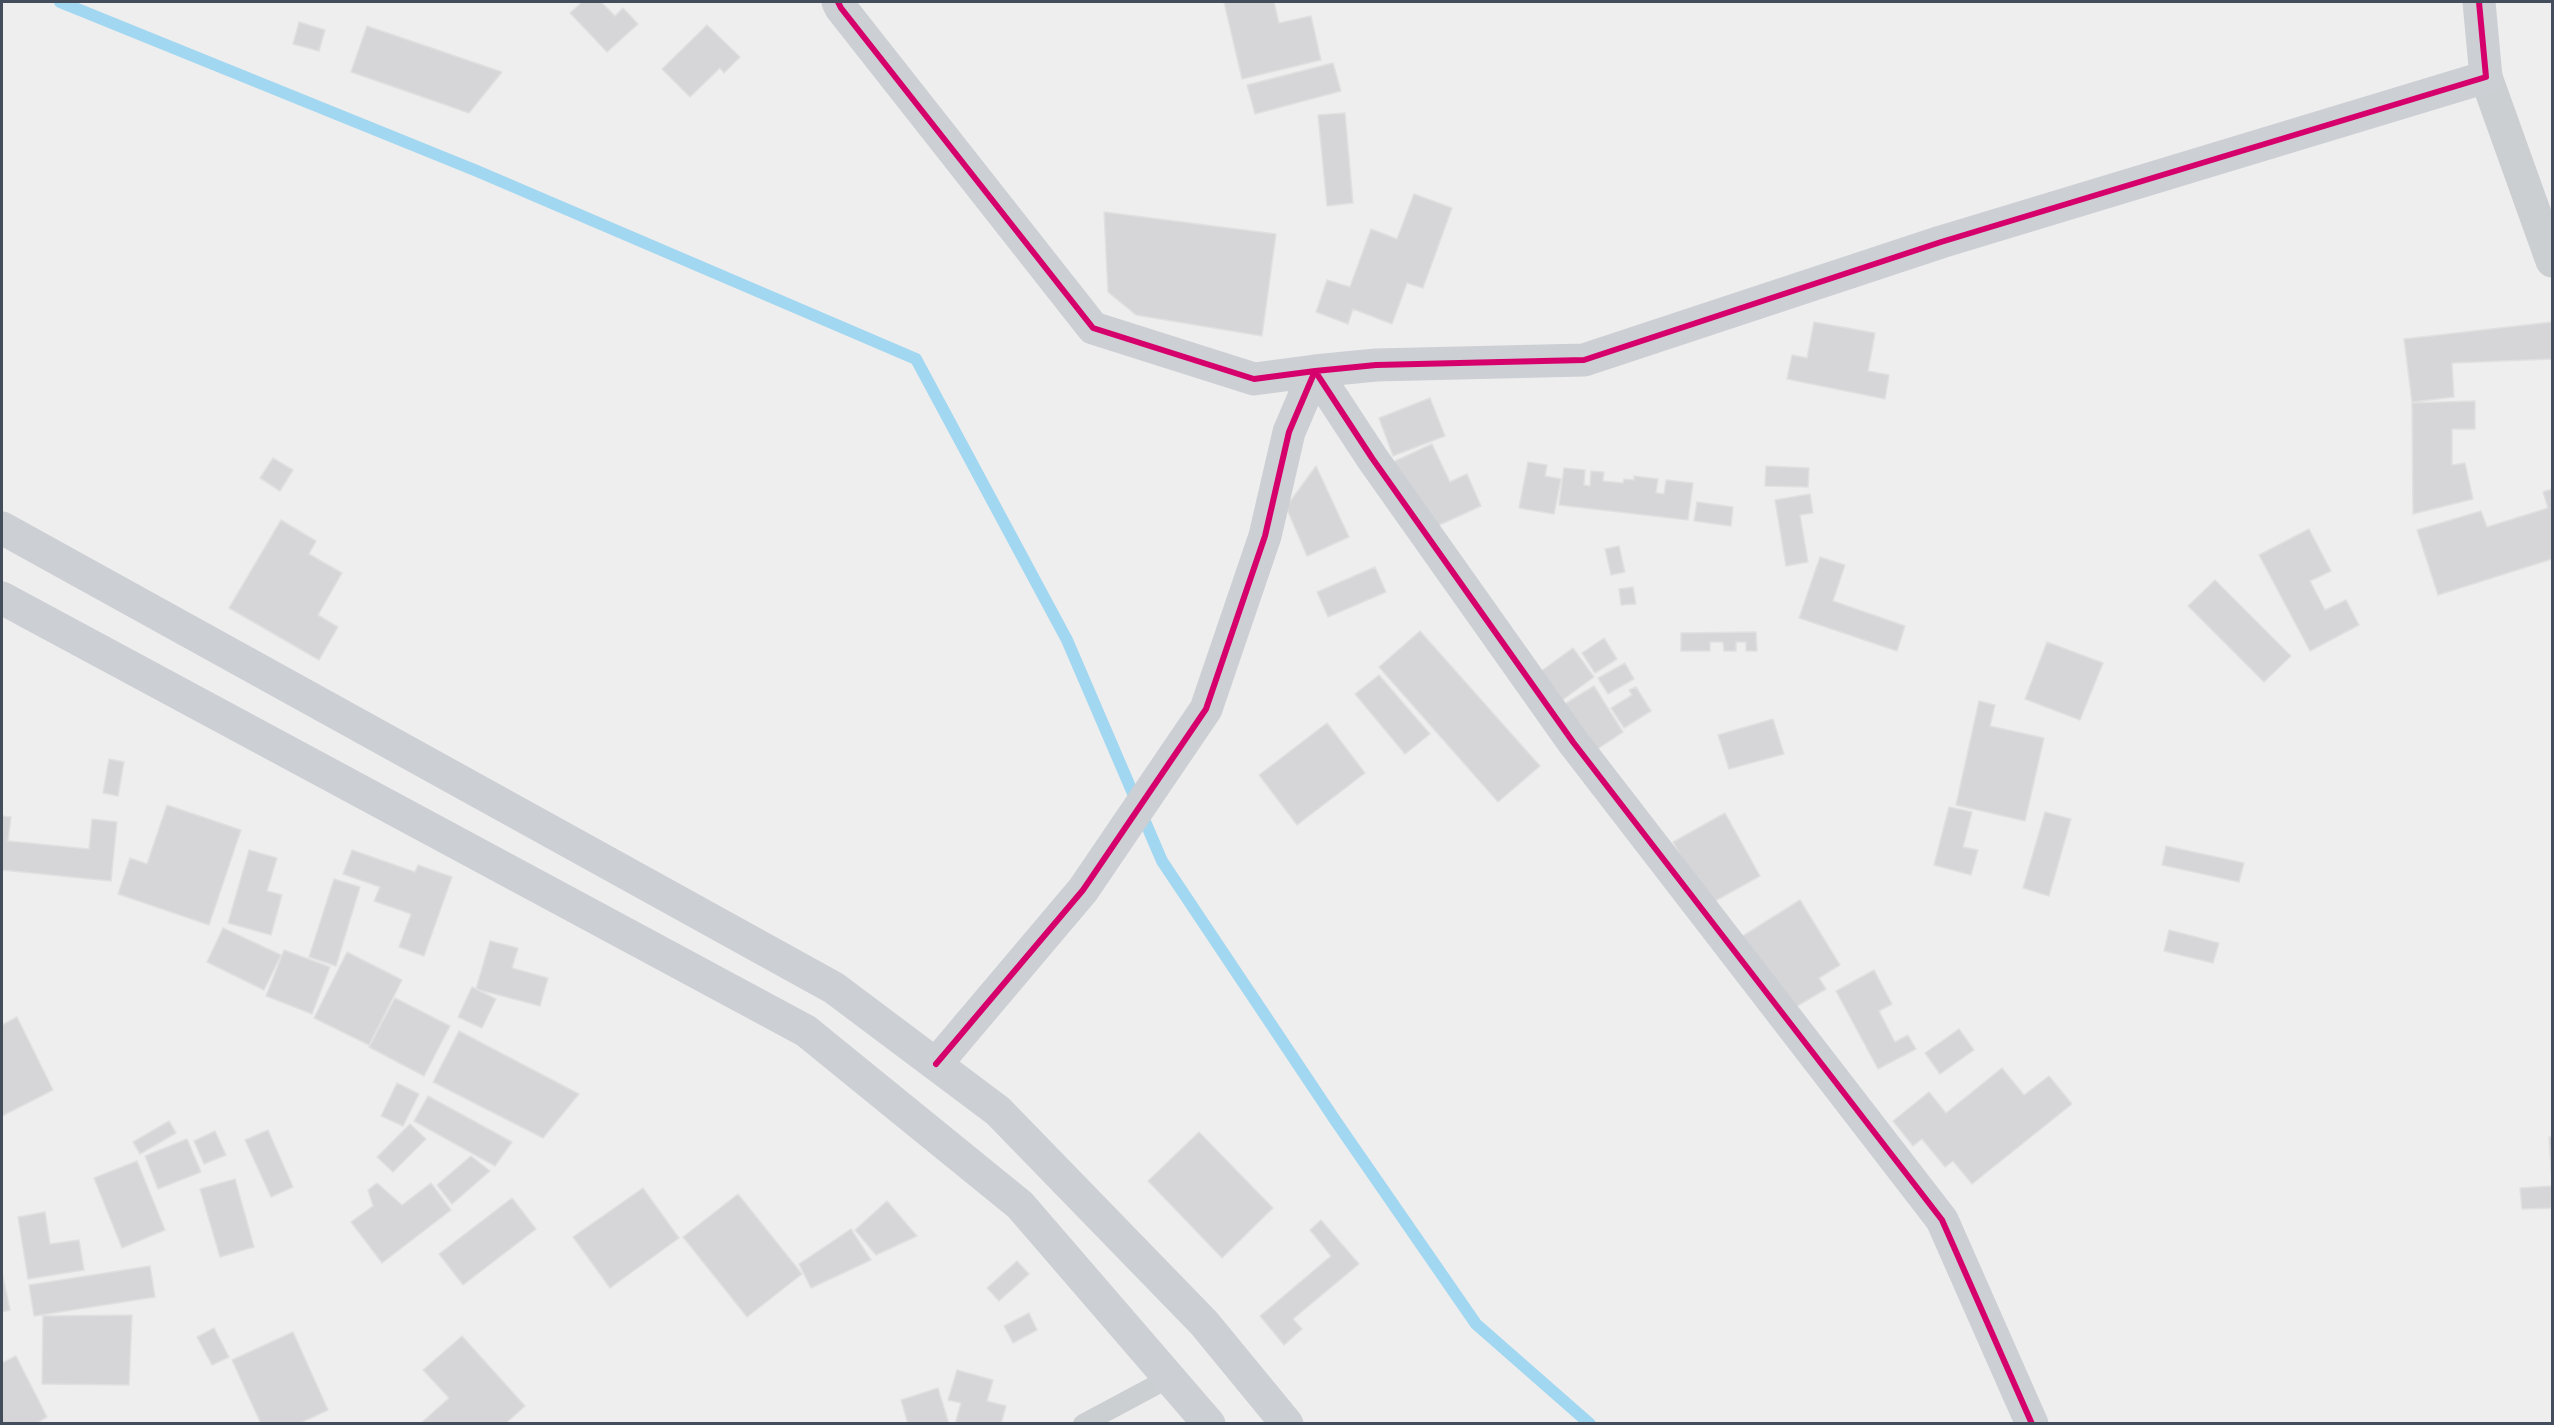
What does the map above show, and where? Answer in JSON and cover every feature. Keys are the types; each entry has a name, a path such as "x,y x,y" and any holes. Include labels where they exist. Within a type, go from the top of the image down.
{"street":[{"path":"838,2 1093,328 1254,379 1376,364 1584,360 1941,242 2487,76"},
{"path":"2479,2 2487,76 2553,261"},
{"path":"936,1064 1083,890 1206,709 1265,536 1289,432 1315,371"},
{"path":"1315,371 1372,458 1573,742 1942,1220 2032,1424"},
{"path":"2,528 834,988 998,1110 1204,1323 1287,1424"},
{"path":"2,598 806,1031 1020,1205 1209,1424"}],"lane":[{"path":"1083,1424 1169,1378"}],"building":[{"path":"582,2 601,2 615,16 623,8 638,24 607,52 570,13"},
{"path":"1224,2 1274,2 1279,23 1311,16 1321,60 1242,79"},
{"path":"299,22 325,30 319,51 293,44"},
{"path":"707,25 740,57 724,73 720,68 690,97 662,69"},
{"path":"367,26 502,72 469,113 351,72"},
{"path":"1333,63 1341,91 1255,114 1247,85"},
{"path":"1345,113 1353,203 1327,206 1318,115"},
{"path":"1414,194 1452,208 1423,288 1407,283 1392,324 1353,309 1348,324 1316,312 1327,280 1350,287 1371,229 1397,239"},
{"path":"1104,212 1276,234 1262,336 1136,315 1108,292"},
{"path":"1814,322 1875,333 1868,371 1889,375 1885,399 1787,379 1792,355 1807,358"},
{"path":"2552,322 2552,359 2452,363 2454,397 2412,402 2404,339"},
{"path":"1430,398 1445,436 1393,456 1379,418"},
{"path":"2475,401 2475,429 2452,429 2452,465 2465,463 2473,499 2413,514 2412,403"},
{"path":"1432,444 1450,482 1467,474 1481,506 1424,532 1393,462"},
{"path":"273,458 293,470 280,491 260,478"},
{"path":"1528,462 1547,465 1545,476 1561,479 1554,514 1519,508"},
{"path":"1316,466 1349,537 1307,556 1286,507"},
{"path":"1766,466 1809,468 1808,487 1765,486"},
{"path":"1564,468 1585,470 1584,485 1590,486 1591,471 1604,472 1603,481 1623,483 1624,479 1634,480 1634,476 1658,479 1656,493 1664,494 1666,480 1693,483 1688,520 1559,505"},
{"path":"2552,489 2552,559 2438,595 2417,530 2481,511 2487,527 2548,508 2543,492"},
{"path":"1810,494 1813,513 1800,515 1808,562 1786,566 1775,500"},
{"path":"1697,502 1733,507 1731,526 1694,521"},
{"path":"281,520 316,541 309,554 342,573 318,615 338,627 319,660 229,608"},
{"path":"2309,529 2331,571 2310,581 2325,610 2346,600 2359,625 2310,651 2259,555"},
{"path":"1619,546 1625,572 1611,575 1605,549"},
{"path":"1820,557 1845,565 1833,601 1905,626 1897,651 1799,618"},
{"path":"1375,567 1386,592 1328,617 1317,592"},
{"path":"2215,580 2291,656 2264,682 2188,606"},
{"path":"1633,587 1636,604 1621,605 1619,589"},
{"path":"1420,631 1540,766 1498,802 1379,667"},
{"path":"1756,632 1757,651 1746,651 1746,642 1736,642 1736,651 1724,651 1723,642 1710,642 1710,651 1681,651 1681,633"},
{"path":"1604,638 1617,659 1595,673 1582,653"},
{"path":"2047,642 2103,663 2080,720 2025,699"},
{"path":"1573,648 1594,677 1561,701 1540,672"},
{"path":"1625,663 1634,679 1608,694 1598,678"},
{"path":"1379,675 1430,734 1405,754 1355,694"},
{"path":"1594,686 1623,732 1593,752 1563,705"},
{"path":"1636,687 1651,711 1624,728 1611,708 1632,695 1629,690"},
{"path":"1979,701 1995,705 1990,726 2044,738 2025,821 1956,805"},
{"path":"1773,719 1784,754 1729,769 1718,735"},
{"path":"1327,723 1365,773 1297,825 1259,775"},
{"path":"109,759 124,762 118,796 103,793"},
{"path":"167,805 241,830 209,925 118,894 130,858 147,864"},
{"path":"1949,807 1972,812 1963,847 1978,850 1971,875 1934,865"},
{"path":"2045,812 2071,819 2049,896 2023,888"},
{"path":"1725,813 1760,876 1708,905 1673,842"},
{"path":"2,816 11,817 8,841 89,849 92,819 117,822 111,881 2,870"},
{"path":"2166,846 2244,863 2239,882 2162,865"},
{"path":"249,850 277,858 267,891 282,895 271,935 228,923"},
{"path":"352,850 415,872 418,865 452,877 424,956 399,947 411,914 374,901 380,887 343,874"},
{"path":"334,879 360,887 336,966 309,957"},
{"path":"1800,900 1840,965 1819,978 1826,989 1787,1012 1741,937"},
{"path":"223,928 281,955 264,990 207,962"},
{"path":"2169,930 2219,943 2213,963 2164,951"},
{"path":"490,941 518,948 512,968 548,978 540,1006 476,989"},
{"path":"284,950 330,967 312,1014 266,996"},
{"path":"347,952 402,980 369,1045 314,1018"},
{"path":"1874,970 1892,1004 1879,1011 1895,1042 1908,1035 1916,1049 1878,1069 1836,991"},
{"path":"472,987 496,999 482,1028 458,1017"},
{"path":"395,998 450,1026 424,1076 369,1047"},
{"path":"17,1017 53,1090 2,1116 2,1025"},
{"path":"1959,1029 1974,1050 1940,1074 1925,1053"},
{"path":"459,1031 579,1094 543,1138 433,1082"},
{"path":"2002,1068 2024,1095 2049,1076 2072,1104 1972,1184 1953,1161 1945,1167 1922,1139 1913,1146 1893,1121 1929,1092 1946,1113"},
{"path":"397,1083 419,1094 403,1126 381,1116"},
{"path":"428,1096 512,1142 495,1166 414,1121"},
{"path":"169,1121 176,1133 140,1154 133,1142"},
{"path":"410,1124 426,1139 393,1172 377,1157"},
{"path":"268,1130 293,1187 271,1197 245,1140"},
{"path":"215,1131 226,1155 204,1164 194,1141"},
{"path":"1199,1132 1273,1208 1222,1258 1148,1181"},
{"path":"2549,1137 2552,1137 2552,1184"},
{"path":"187,1139 201,1172 158,1189 145,1156"},
{"path":"471,1156 490,1171 452,1204 437,1185"},
{"path":"137,1161 165,1230 122,1248 94,1178"},
{"path":"235,1179 254,1247 220,1257 200,1189"},
{"path":"377,1183 402,1205 431,1183 451,1210 382,1263 351,1222 373,1206 368,1190"},
{"path":"2552,1186 2552,1208 2522,1209 2520,1188"},
{"path":"643,1188 679,1238 610,1288 573,1237"},
{"path":"738,1194 802,1274 747,1317 683,1237"},
{"path":"512,1198 536,1229 463,1285 439,1254"},
{"path":"887,1201 917,1236 876,1255 855,1230"},
{"path":"45,1212 50,1244 79,1240 84,1270 28,1279 18,1217"},
{"path":"1321,1220 1359,1264 1293,1319 1302,1329 1284,1345 1260,1316 1331,1256 1310,1230"},
{"path":"851,1229 871,1260 811,1288 799,1264"},
{"path":"1017,1261 1029,1274 999,1301 987,1288"},
{"path":"150,1266 155,1297 34,1316 29,1285"},
{"path":"2,1272 10,1310 2,1312"},
{"path":"1029,1313 1037,1330 1013,1343 1004,1326"},
{"path":"132,1315 129,1385 42,1384 43,1316"},
{"path":"214,1328 229,1357 212,1365 197,1337"},
{"path":"293,1332 328,1410 298,1424 261,1424 232,1360"},
{"path":"462,1336 525,1406 505,1424 420,1424 449,1398 423,1370"},
{"path":"16,1356 47,1417 35,1424 2,1424 2,1363"},
{"path":"957,1370 993,1380 987,1401 1006,1406 1001,1424 955,1424 961,1403 948,1400"},
{"path":"938,1388 949,1424 908,1424 901,1400"}],"waterway":[{"path":"60,2 477,171 916,359 1067,640 1162,861 1335,1120 1476,1324 1590,1424"}],"cycle path":[{"path":"838,2 1093,328 1254,379 1315,371 1289,432 1265,536 1206,709 1083,890 936,1064"},
{"path":"2032,1424 1942,1220 1573,742 1372,458 1315,371 1376,365 1584,360 1941,242 2486,77 2479,2"}]}
